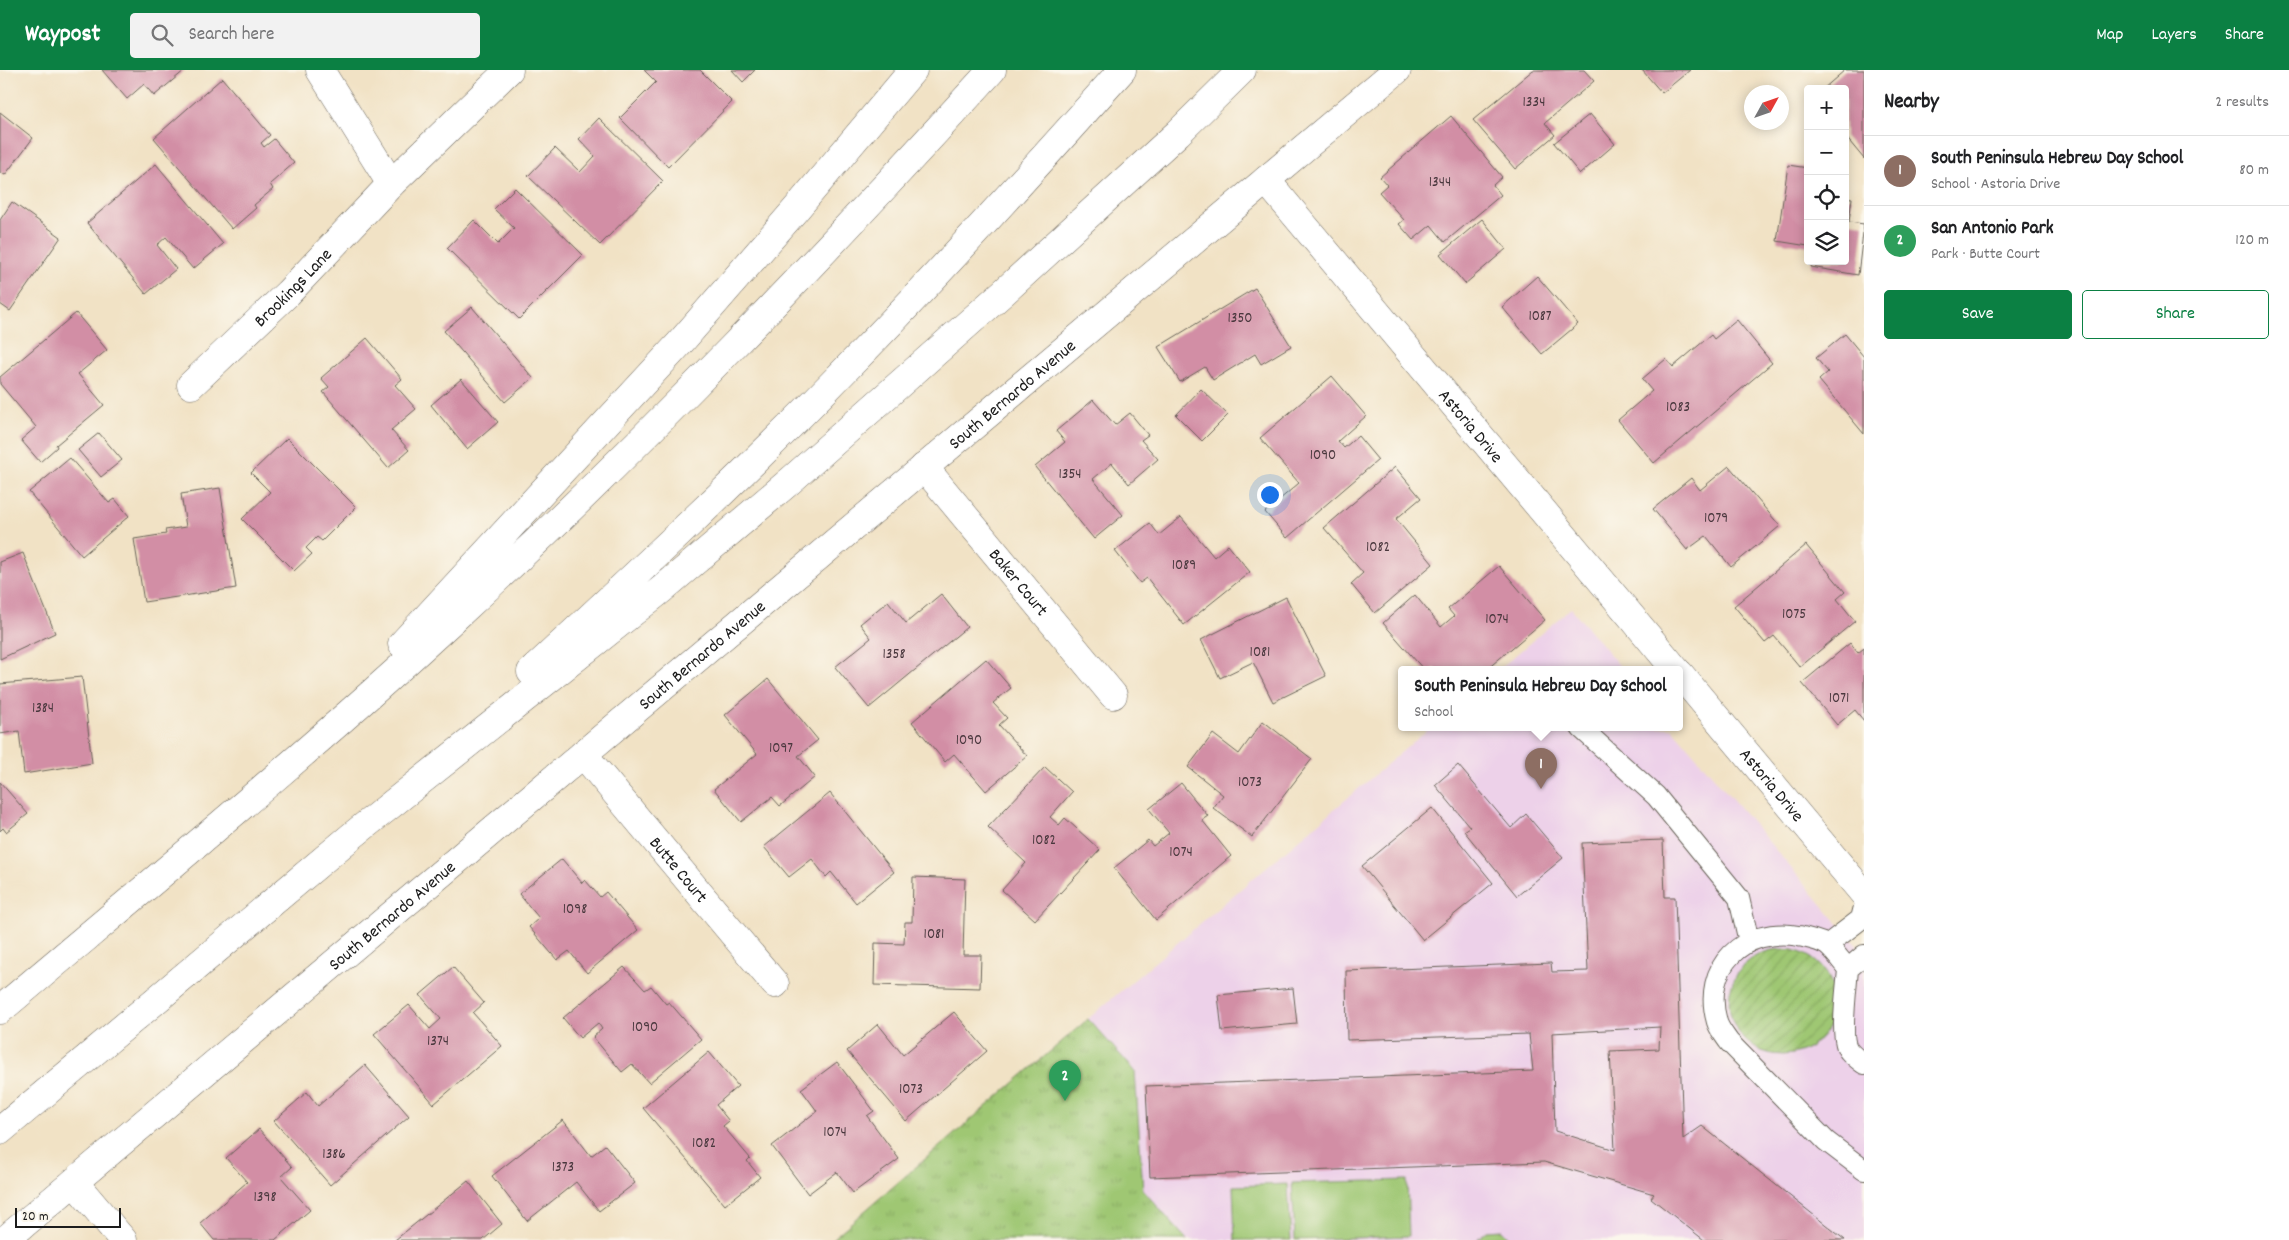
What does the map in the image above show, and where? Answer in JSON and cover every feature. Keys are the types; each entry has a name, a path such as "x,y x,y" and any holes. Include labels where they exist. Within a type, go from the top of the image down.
{"main road":[{"path":"320,70 391,184"},
{"name":"Brookings Lane","path":"191,385 288,294 391,184 509,70"},
{"path":"289,767 680,343 913,70"},
{"path":"0,1010 289,767 458,615 613,468 776,302 992,70"},
{"path":"353,835 686,528 852,363 1011,194 1122,70"},
{"path":"0,1131 353,835 660,590 790,481 1005,291 1178,133 1242,70"},
{"name":"South Bernardo Avenue","path":"5,1240 1397,70"},
{"name":"Astoria Drive","path":"1266,180 1673,666"},
{"name":"Baker Court","path":"924,467 1114,695"},
{"name":"Astoria Drive","path":"1683,677 1860,880"},
{"name":"Butte Court","path":"583,754 775,984"},
{"path":"74,1182 122,1240"}],"lane":[{"path":"1584,731 1656,796 1739,898 1749,942"},
{"path":"1827,944 1860,919 1864,907"},
{"path":"1864,1064 1847,1050 1843,1024 1847,1003 1848,969 1827,944 1781,933 1760,936 1740,946 1725,961 1716,981 1713,1002 1718,1024 1728,1042 1826,1141 1864,1170"},
{"path":"1848,969 1864,955"}],"shaded area":[{"path":"1571,608 1620,666 1503,666"},
{"path":"1426,731 1675,731 1864,954 1864,1240 1187,1240 1143,1190 1135,1071 1088,1019"}],"green space":[{"path":"1782,949 1802,953 1820,964 1831,982 1835,1002 1831,1022 1820,1040 1802,1051 1782,1055 1762,1051 1744,1040 1733,1022 1729,1002 1733,982 1744,964 1762,953"},
{"path":"1088,1019 1135,1071 1143,1190 1187,1240 831,1240"},
{"path":"1407,1180 1409,1236 1295,1240 1292,1183"},
{"path":"1288,1184 1291,1240 1235,1240 1233,1186"},
{"path":"1502,1230 1511,1240 1476,1240 1487,1231"}],"building":[{"path":"102,70 185,70 154,96 144,84 127,99"},
{"path":"644,70 700,70 732,102 668,167 620,118 656,82"},
{"path":"732,70 755,70 743,82"},
{"path":"1533,70 1584,70 1594,81 1545,123 1555,135 1515,169 1473,120"},
{"path":"1642,70 1690,70 1662,93"},
{"path":"1845,70 1864,70 1864,159 1849,141 1849,85 1828,85"},
{"path":"222,78 270,135 261,143 264,147 274,139 294,163 270,184 273,189 254,205 256,208 232,229 154,138"},
{"path":"0,112 33,138 5,175 0,172"},
{"path":"1590,114 1615,144 1580,174 1554,143"},
{"path":"1451,116 1502,177 1493,185 1501,195 1445,242 1431,225 1413,240 1399,224 1404,220 1379,192 1387,185 1380,177"},
{"path":"599,118 663,181 600,245 528,176 555,148 580,172 595,156 579,139"},
{"path":"156,164 223,244 193,269 166,237 157,245 176,269 146,294 87,223"},
{"path":"1788,165 1804,167 1804,245 1777,241"},
{"path":"515,188 583,255 519,319 447,248 474,220 498,244 514,228 494,209"},
{"path":"1849,198 1852,198 1849,222"},
{"path":"12,202 61,237 10,311 0,304 0,220"},
{"path":"1482,219 1506,249 1465,284 1440,254"},
{"path":"1849,222 1864,224 1858,275 1811,267 1811,265 1849,265"},
{"path":"1537,276 1578,324 1542,354 1502,307"},
{"path":"1255,288 1291,346 1261,364 1255,354 1213,380 1205,367 1180,382 1158,347"},
{"path":"472,307 533,378 505,402 444,331"},
{"path":"76,313 107,350 78,374 104,405 56,445 57,447 40,462 21,440 36,427 0,384 0,377"},
{"path":"1737,320 1772,363 1654,463 1618,420 1652,391 1642,379 1666,359 1673,367 1711,335 1714,339"},
{"path":"1845,334 1864,357 1864,434 1819,380 1828,372 1816,358"},
{"path":"367,338 402,379 395,385 416,409 391,430 409,450 388,468 323,392 329,387 321,378"},
{"path":"1332,376 1366,416 1338,441 1344,448 1358,436 1378,460 1287,538 1265,512 1299,483 1260,438"},
{"path":"461,379 498,422 467,449 431,405"},
{"path":"1201,389 1228,415 1202,441 1176,415"},
{"path":"1093,400 1115,425 1130,413 1148,435 1141,440 1158,459 1129,484 1112,463 1093,479 1123,515 1094,539 1035,467 1065,442 1056,431"},
{"path":"99,433 122,460 101,477 78,450"},
{"path":"287,438 356,507 322,541 317,537 306,548 312,554 294,571 242,519 270,492 251,473"},
{"path":"70,458 109,503 115,499 129,516 82,556 29,492"},
{"path":"1729,466 1780,526 1731,567 1706,536 1687,550 1653,509 1691,478 1700,490"},
{"path":"1395,467 1421,498 1396,519 1433,564 1375,613 1351,584 1363,573 1324,528"},
{"path":"220,488 236,588 144,602 134,539 166,534 165,530 186,527 181,494"},
{"path":"1181,517 1214,557 1228,545 1250,572 1184,625 1147,578 1140,583 1115,551 1150,523 1159,535"},
{"path":"1806,545 1845,592 1837,599 1855,621 1800,667 1774,636 1765,643 1734,606"},
{"path":"23,553 55,633 0,659 0,562"},
{"path":"1499,566 1545,620 1491,666 1421,666 1383,623 1415,595 1441,627 1454,616 1448,609"},
{"path":"941,594 967,627 869,708 835,667 871,638 860,624 888,601 906,623"},
{"path":"1286,597 1326,676 1273,702 1253,662 1220,678 1201,640"},
{"path":"1850,643 1858,653 1864,648 1864,721 1855,710 1837,725 1802,683"},
{"path":"986,659 1011,688 993,703 1007,718 999,725 1027,756 986,791 954,754 945,762 912,722"},
{"path":"82,677 92,763 24,774 19,731 0,734 0,684"},
{"path":"768,679 818,740 798,756 815,777 780,806 772,797 741,822 714,789 757,754 725,715"},
{"path":"1263,721 1312,759 1252,837 1213,808 1223,795 1188,767 1213,734 1239,754"},
{"path":"1458,765 1511,828 1526,814 1563,858 1517,896 1464,831 1470,827 1435,785"},
{"path":"1045,767 1072,792 1050,817 1059,825 1065,818 1100,850 1035,920 1002,890 1026,863 988,827"},
{"path":"0,782 28,814 6,832 3,828 0,831"},
{"path":"1181,783 1208,816 1202,820 1231,856 1156,920 1114,868 1148,840 1153,846 1169,833 1149,809"},
{"path":"830,793 894,872 856,903 831,872 826,877 812,859 789,877 764,847"},
{"path":"1432,808 1493,883 1423,940 1362,866"},
{"path":"1663,840 1665,897 1675,897 1683,1139 1702,1126 1845,1240 1704,1240 1651,1198 1654,1194 1544,1162 1150,1177 1146,1086 1533,1071 1529,1034 1347,1040 1346,971 1551,963 1552,972 1588,971 1582,843","holes":["1660,1027 1659,1049 1610,1051 1615,1150 1555,1131 1552,1033"]},
{"path":"562,859 582,883 585,880 600,897 606,892 638,930 587,973 569,951 557,960 529,927 539,918 519,894"},
{"path":"913,877 965,879 963,955 981,955 980,988 874,985 875,943 904,944 905,922 912,922"},
{"path":"453,967 484,1003 473,1013 502,1046 434,1104 374,1034 409,1005 430,1029 441,1019 420,995"},
{"path":"624,967 645,990 651,986 666,1004 669,1002 701,1039 649,1083 632,1064 622,1072 593,1037 602,1029 598,1023 580,1038 563,1018"},
{"path":"1293,988 1297,1024 1222,1031 1218,995"},
{"path":"954,1012 987,1051 906,1121 847,1051 878,1024 903,1055"},
{"path":"709,1052 738,1086 716,1105 729,1121 723,1126 750,1158 747,1161 760,1177 725,1205 643,1108"},
{"path":"837,1062 874,1111 867,1116 899,1159 853,1193 837,1172 808,1194 772,1146 817,1111 801,1089"},
{"path":"365,1065 409,1116 330,1185 274,1121 307,1092 318,1106"},
{"path":"563,1120 591,1156 605,1145 635,1183 599,1211 576,1182 527,1221 492,1176"},
{"path":"259,1129 292,1167 281,1177 310,1210 275,1240 214,1240 200,1223 247,1182 226,1158"},
{"path":"468,1181 502,1224 483,1240 395,1240"}],"place":[{"name":"South Peninsula Hebrew Day School","path":"1541,789"},
{"name":"San Antonio Park","path":"1065,1101"}]}
